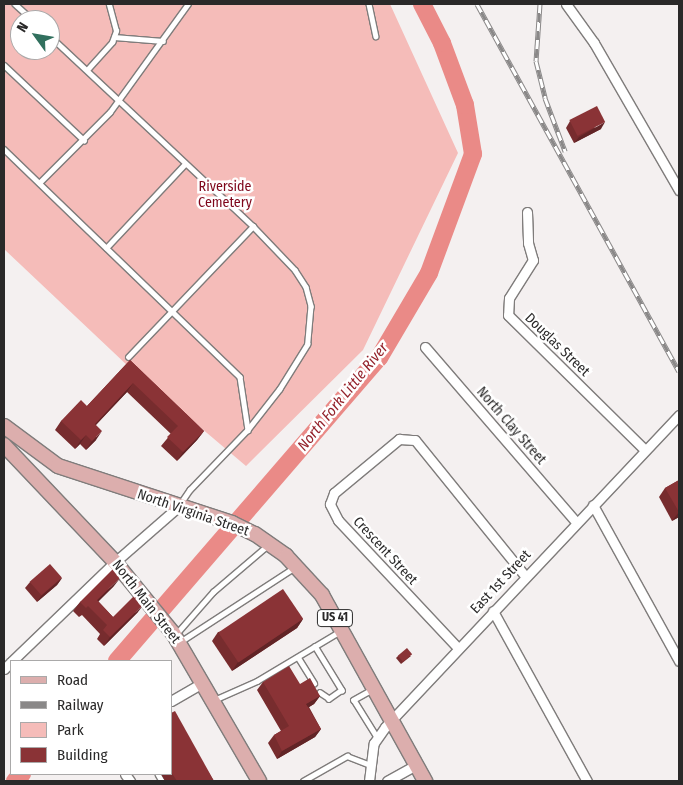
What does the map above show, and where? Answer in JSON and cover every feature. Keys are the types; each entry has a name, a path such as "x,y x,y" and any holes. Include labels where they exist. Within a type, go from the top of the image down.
{"main road":[{"name":"North Virginia Street","path":"4,426 58,466 194,510 255,534 270,544 297,566 322,595 391,720"},
{"name":"North Main Street","path":"4,445 116,562 145,596 175,637 258,781"},
{"name":"US 41","path":"391,720 425,781"}],"street":[{"path":"566,4 594,43 679,190"},
{"name":"Douglas Street","path":"527,212 528,242 533,260 509,298 508,316 645,450"},
{"name":"North Clay Street","path":"425,347 576,522"},
{"name":"East 1st Street","path":"369,781 376,738 391,720 679,415"},
{"name":"Crescent Street","path":"458,648 338,520 330,501 334,493 399,439 415,440 525,576"},
{"path":"593,505 679,661"},
{"path":"12,660 116,562 180,506"},
{"path":"492,611 587,781"},
{"path":"172,700 202,683"},
{"path":"387,781 416,765"}],"lane":[{"path":"87,70 114,37 116,31 109,4"},
{"path":"183,4 183,12"},
{"path":"39,184 110,112 188,4"},
{"path":"368,4 376,36"},
{"path":"114,37 163,41"},
{"path":"60,45 253,226 295,270 306,287 311,306 308,344 280,390 248,430 190,490 180,506"},
{"path":"4,65 84,140"},
{"path":"4,149 240,377 248,430"},
{"path":"106,248 185,164"},
{"path":"128,357 253,226"},
{"path":"175,637 213,592 270,544"},
{"path":"175,637 297,566"},
{"path":"213,701 257,681 342,630"},
{"path":"315,646 342,690 329,699 320,693"},
{"path":"298,656 314,683"},
{"path":"375,688 354,700 376,738"},
{"path":"303,781 346,756 371,765"}],"green space":[{"name":"Riverside Cemetery","path":"4,4 390,4 458,153 363,350 246,466 129,367 4,249"}],"building":[{"path":"597,106 605,122 578,136 569,120"},
{"path":"130,360 204,431 183,452 167,437 178,426 133,383 95,424 102,431 92,441 86,435 81,440 61,421 81,400 87,406"},
{"path":"679,480 679,512 665,488"},
{"path":"50,564 62,578 41,595 30,582"},
{"path":"113,569 121,577 97,600 113,617 136,594 145,603 110,637 103,630 107,625 88,606 86,608 80,602"},
{"path":"283,589 303,619 238,662 218,633"},
{"path":"407,648 412,654 403,662 398,656"},
{"path":"289,666 300,684 310,678 320,696 306,704 321,729 282,751 274,735 289,726 263,682"},
{"path":"175,711 214,781 177,781 172,774 172,712"}],"waterway":[{"name":"North Fork Little River","path":"118,660 379,358 429,273 473,154 465,105 442,43 422,4"},
{"name":"North Fork Little River","path":"15,781 21,775"}],"railway":[{"path":"477,4 679,371"},
{"path":"540,4 536,61 545,98 565,151"}]}
